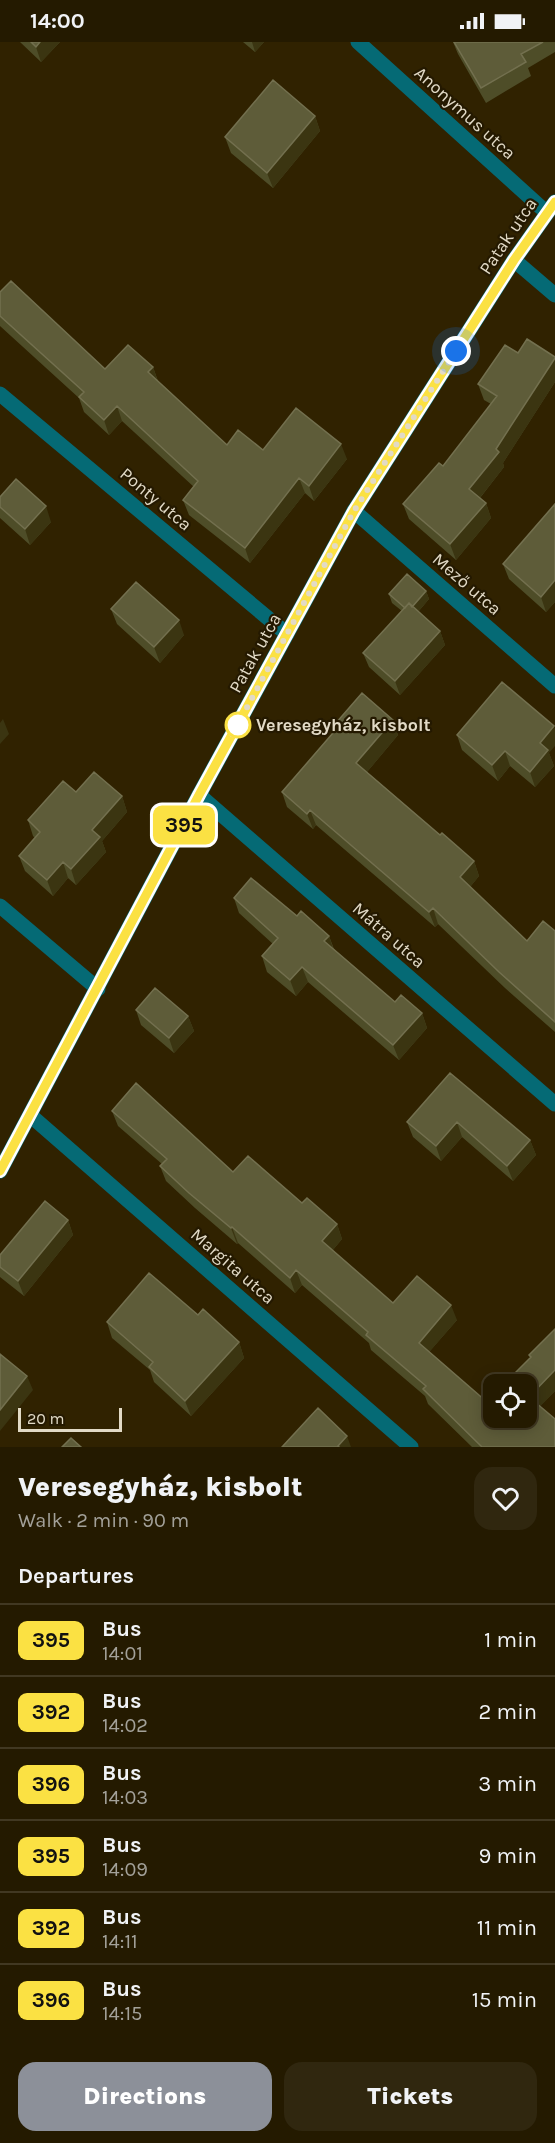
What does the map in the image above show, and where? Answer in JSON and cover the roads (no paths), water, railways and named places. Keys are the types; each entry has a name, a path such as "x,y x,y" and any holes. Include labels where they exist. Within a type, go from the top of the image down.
{"street":[{"name":"Anonymus utca","path":"358,42 551,207"},
{"name":"Patak utca","path":"0,1171 199,795 354,511 514,260 551,207"},
{"path":"514,260 555,296"},
{"name":"Ponty utca","path":"0,394 287,634"},
{"name":"Mező utca","path":"354,511 555,686"},
{"name":"Mátra utca","path":"199,795 555,1104"},
{"path":"0,906 98,989"},
{"name":"Margita utca","path":"30,1115 411,1447"}],"place":[{"name":"Veresegyház, kisbolt","path":"238,725"}]}
